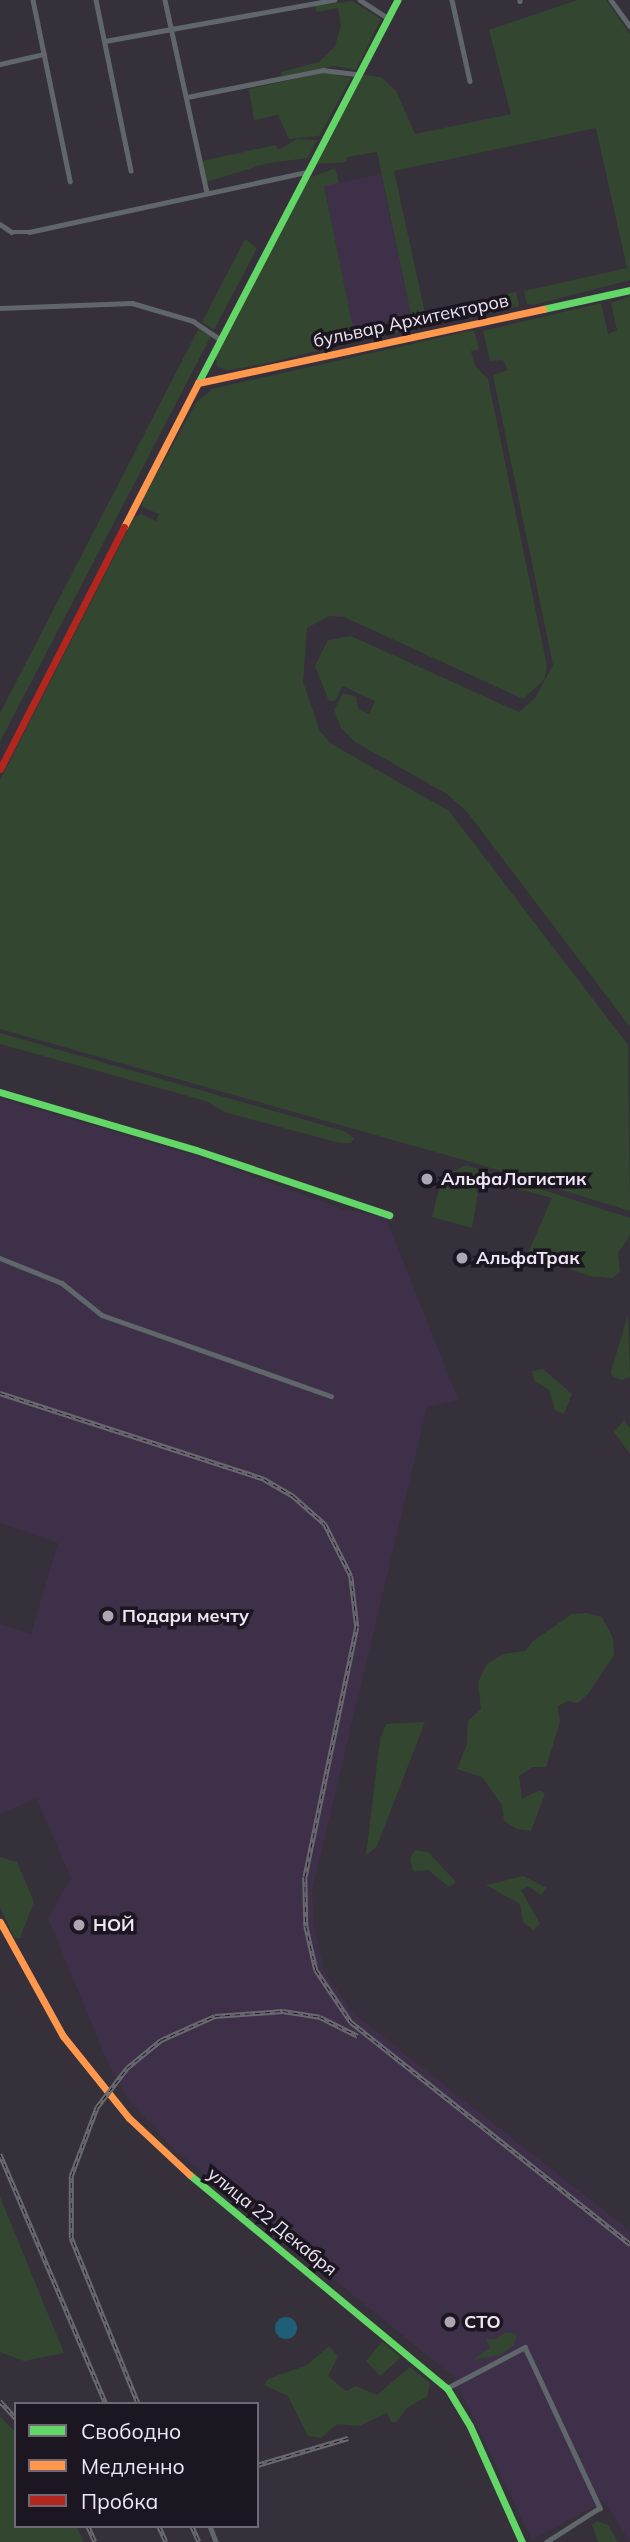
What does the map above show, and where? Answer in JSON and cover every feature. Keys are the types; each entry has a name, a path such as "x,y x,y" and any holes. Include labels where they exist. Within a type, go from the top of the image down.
{"main road":[{"path":"0,769 397,0"},
{"name":"бульвар Архитекторов","path":"198,383 630,290"},
{"path":"0,1092 196,1150 389,1215"},
{"name":"улица 22 Декабря","path":"0,1922 63,2036 129,2118 205,2190 447,2389 474,2434 522,2542"}],"street":[{"path":"33,0 70,181"},
{"path":"96,0 131,170"},
{"path":"165,0 207,192"},
{"path":"105,41 334,0"},
{"path":"360,0 388,18"},
{"path":"452,0 471,81"},
{"path":"611,0 630,26"},
{"path":"0,64 44,54"},
{"path":"187,97 323,70 357,75"},
{"path":"0,224 12,232 29,232 307,172"},
{"path":"0,308 132,303 193,321 220,339"},
{"path":"0,1258 62,1283 102,1315 331,1396"},
{"path":"447,2389 525,2347 600,2508 547,2542"}],"shaded area":[{"path":"381,174 411,316 353,328 324,186"},
{"path":"0,1099 196,1156 342,1209 386,1218 458,1400 427,1407 312,1891 314,1924 324,1971 354,2014 630,2231 630,2542 604,2501 532,2540 454,2377 175,2150 127,2098 106,2058 48,1918 71,1878 36,1798 0,1814 0,1624 31,1634 58,1543 0,1523"}],"green space":[{"path":"577,0 606,0 630,34 630,280 533,305 527,304 524,291 627,268 596,128 394,171 425,313 516,292 519,306 376,338 374,333 413,325 377,152 347,157 346,162 317,164 363,75 381,77 396,91 415,134 511,114 489,30"},
{"path":"352,1 381,19 356,70 334,66 282,76 281,72 319,62 335,46 341,26 338,8 317,12 315,6"},
{"path":"325,72 351,78 319,136 289,139 278,115 254,120 249,89"},
{"path":"297,139 317,140 308,158 268,163 206,182 202,161 276,145 278,150"},
{"path":"335,168 339,183 324,186 355,337 366,338 269,363 229,370 217,367 216,357 309,178"},
{"path":"245,239 257,248 214,330 202,322"},
{"path":"630,296 630,1027 468,813 447,794 355,742 341,728 334,710 343,693 356,697 358,708 369,714 375,701 342,686 336,700 329,701 315,666 328,640 351,636 519,712 535,698 553,665 493,375 508,370 503,360 490,361 483,331 601,303 608,334 617,330 611,303"},
{"path":"199,328 211,336 0,742 0,713"},
{"path":"474,330 479,349 471,351 475,366 488,379 547,666 544,680 523,699 344,617 329,616 307,628 303,682 320,731 330,743 449,811 628,1045 630,1211 471,1162 0,1029 0,780 134,518 141,514 156,521 159,514 142,507 143,499 196,403 212,389"},
{"path":"0,1033 344,1131 354,1138 351,1143 340,1143 224,1112 206,1101 0,1044"},
{"path":"466,1165 630,1218 630,1235 618,1253 620,1272 613,1278 589,1276 528,1253 552,1198 453,1172"},
{"path":"442,1178 474,1187 478,1193 472,1228 432,1217"},
{"path":"628,1315 630,1377 622,1380 612,1376 611,1371"},
{"path":"543,1369 572,1394 564,1414 555,1410 549,1390 534,1380 532,1371"},
{"path":"624,1420 630,1428 630,1454 614,1432"},
{"path":"586,1613 602,1617 613,1638 614,1655 588,1694 578,1703 568,1701 558,1706 560,1722 546,1767 532,1767 519,1776 522,1799 540,1790 545,1794 531,1831 517,1829 504,1821 502,1805 482,1777 457,1769 467,1744 468,1721 481,1709 478,1682 487,1664 503,1654 525,1651 533,1641 572,1614"},
{"path":"425,1722 377,1846 366,1856 380,1739 386,1724"},
{"path":"415,1850 428,1852 456,1882 449,1887 428,1870 413,1871 410,1858"},
{"path":"0,1857 17,1862 34,1902 20,1938 14,1938 0,1907"},
{"path":"523,1876 547,1888 541,1895 528,1886 521,1890 540,1924 533,1930 523,1922 520,1904 486,1885"},
{"path":"0,2197 64,2353 24,2361 0,2352"},
{"path":"506,2332 517,2334 514,2345 500,2355 472,2360 490,2348 486,2339 496,2339"},
{"path":"382,2342 401,2357 380,2376 366,2361"},
{"path":"329,2346 338,2356 328,2376 346,2391 356,2386 377,2395 410,2367 430,2383 427,2397 408,2407 396,2422 391,2422 387,2413 359,2426 337,2424 321,2438 308,2436 288,2396 264,2385 268,2379 307,2365"},
{"path":"0,2416 14,2431 14,2528 77,2528 84,2542 0,2542"},
{"path":"597,2521 608,2525 618,2542 598,2542 592,2525"}],"water":[{"path":"286,2317 296,2324 297,2328 290,2338 286,2339 276,2332 275,2328 282,2318"}],"railway":[{"path":"0,1393 264,1479 293,1496 325,1524 351,1576 357,1627 305,1877 306,1926 316,1970 351,2022 630,2244"},
{"path":"137,2402 71,2238 71,2176 97,2107 127,2068 161,2040 215,2016 283,2011 320,2017 358,2036"},
{"path":"0,2154 105,2402"},
{"path":"0,2401 14,2416"},
{"path":"259,2464 348,2438"},
{"path":"89,2528 95,2542"},
{"path":"160,2528 166,2542"},
{"path":"193,2528 199,2542"}],"traffic: fast":[{"path":"198,383 397,0"},
{"path":"543,309 630,290"},
{"path":"0,1092 196,1150 389,1215"},
{"path":"190,2175 447,2388 470,2426 522,2542"}],"traffic: slow":[{"path":"124,527 198,383 543,309"},
{"path":"0,1922 63,2036 129,2118 190,2175"}],"traffic: jam":[{"path":"0,769 124,527"}],"place":[{"name":"АльфаЛогистик","path":"427,1179"},
{"name":"АльфаТрак","path":"462,1258"},
{"name":"Подари мечту","path":"108,1616"},
{"name":"НОЙ","path":"79,1925"},
{"name":"СТО","path":"450,2322"}]}
